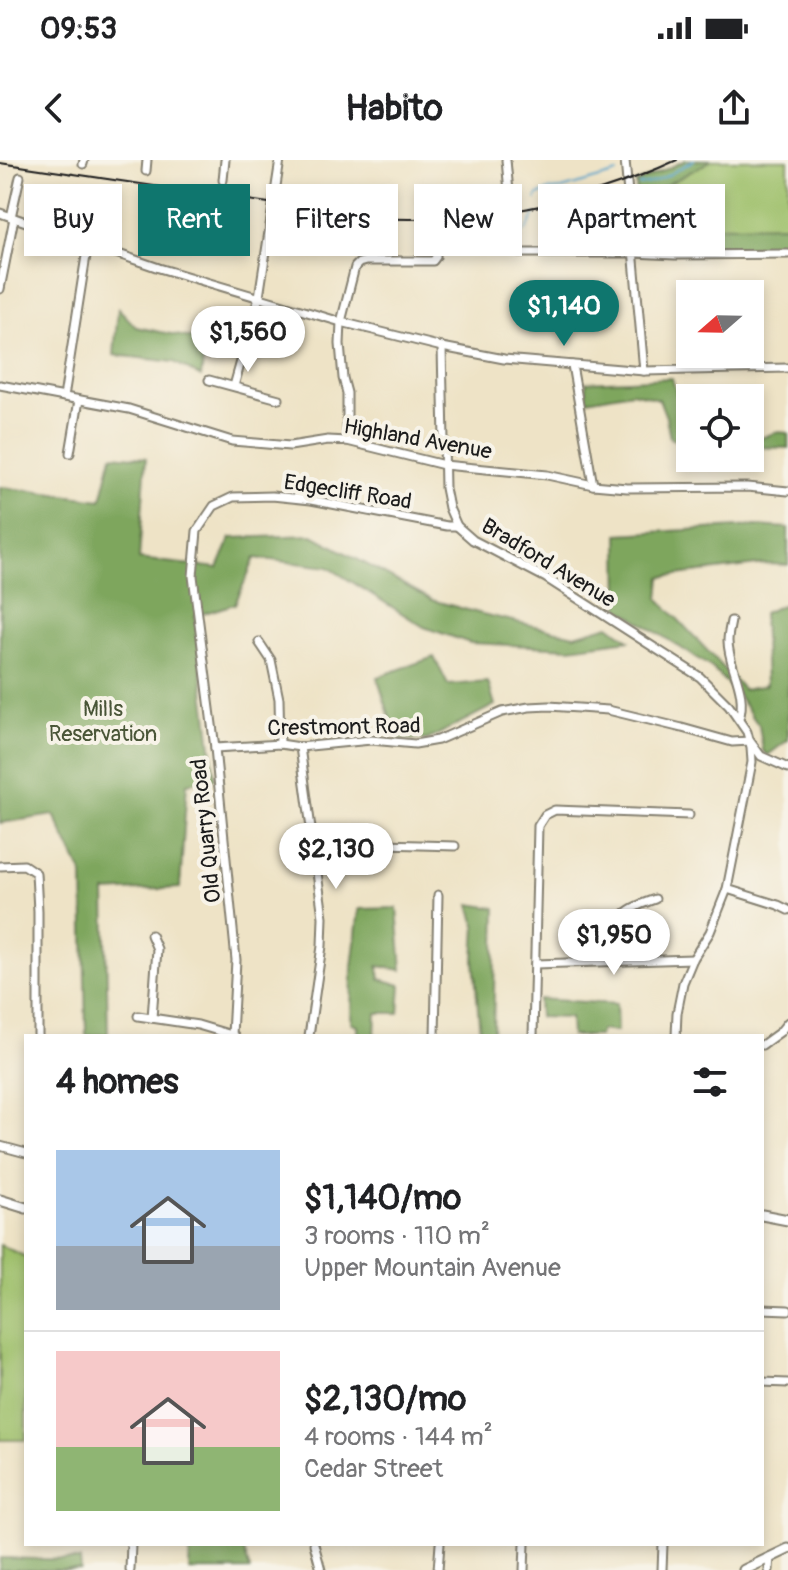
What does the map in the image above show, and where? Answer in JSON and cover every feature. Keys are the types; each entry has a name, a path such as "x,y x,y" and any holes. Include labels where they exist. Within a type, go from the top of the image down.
{"main road":[{"path":"0,1200 24,1207"},
{"path":"764,1215 788,1220"},
{"path":"744,1570 788,1549"}],"street":[{"path":"146,171 147,160"},
{"path":"223,180 225,160"},
{"path":"234,386 259,297 280,160"},
{"path":"506,160 508,184"},
{"path":"625,160 627,184"},
{"path":"0,289 20,177"},
{"path":"0,213 24,221"},
{"path":"725,255 788,254"},
{"path":"122,255 341,322 504,359 644,371 788,368"},
{"path":"64,397 86,256"},
{"path":"347,441 347,393 342,367 341,322 355,267 359,263 433,261 436,256"},
{"path":"633,256 644,371"},
{"name":"Bradford Avenue","path":"442,347 444,465 447,499 457,526 481,546 546,578 700,677 739,719"},
{"path":"572,365 593,485"},
{"path":"209,380 279,399"},
{"name":"Highland Avenue","path":"0,385 129,409 232,441 290,446 328,440 347,441 444,465 547,475 593,485 627,488 747,487 788,491"},
{"path":"70,453 79,400"},
{"name":"Edgecliff Road","path":"198,624 193,576 197,531 214,506 233,497 272,496 311,500 457,526"},
{"path":"731,621 727,642 740,689 742,711 739,719 761,756 788,768"},
{"name":"Old Quarry Road","path":"198,624 215,748 236,960 234,1034"},
{"path":"259,642 271,660 277,686 280,744"},
{"name":"Crestmont Road","path":"215,748 280,744 300,747 371,740 415,744 438,740 502,712 549,706 608,710 732,742 750,741"},
{"path":"676,1034 681,993 693,959 710,932 727,889 752,762 750,741"},
{"path":"300,747 323,927 309,1034"},
{"path":"533,1034 538,826 545,815 555,810 689,815"},
{"path":"313,842 455,846"},
{"path":"0,866 24,865 36,873 38,1034"},
{"path":"727,889 788,910"},
{"path":"435,1034 438,895"},
{"path":"617,961 617,929 621,918 633,907 655,899"},
{"path":"151,935 157,949 152,1018"},
{"path":"535,964 693,959"},
{"path":"138,1016 198,1025 227,1034"},
{"path":"764,1044 788,1022"},
{"path":"0,1146 24,1152"},
{"path":"764,1309 788,1310"},
{"path":"764,1382 788,1383"},
{"path":"130,1570 131,1546"},
{"path":"315,1546 321,1570"},
{"path":"438,1570 440,1546"},
{"path":"524,1570 525,1546"},
{"path":"662,1570 663,1546"},
{"path":"769,1570 770,1557"}],"green space":[{"path":"686,160 788,160 788,247 725,247 725,184 636,183"},
{"path":"686,160 712,160 668,184 636,183"},
{"path":"788,225 788,247 725,247 725,226"},
{"path":"118,308 136,327 206,341 201,377 174,362 114,355"},
{"path":"672,378 676,392 676,441 670,438 659,399 632,392 587,400 586,382"},
{"path":"777,432 788,433 788,448 764,447 764,437"},
{"name":"Mills Reservation","path":"112,455 146,458 139,559 218,568 231,538 313,535 432,600 575,635 609,625 629,640 570,648 470,643 424,627 328,567 255,558 235,604 195,616 215,779 187,783 180,888 105,892 108,1034 86,1034 83,875 54,815 0,823 0,487 101,500"},
{"path":"756,526 788,528 788,565 765,564 661,577 659,599 744,690 766,685 763,613 785,604 788,606 788,740 768,755 763,751 759,726 736,693 712,668 619,608 618,534"},
{"path":"434,657 448,685 488,682 495,705 427,740 397,739 377,677"},
{"path":"470,904 496,908 493,1034 480,1034 474,960 476,926"},
{"path":"397,908 402,970 378,966 380,979 401,985 399,1013 376,1013 375,1034 358,1034 358,1026 351,1022 352,967 359,909"},
{"path":"538,999 616,1004 617,1032 601,1030 600,1034 571,1034 570,1018 539,1017"},
{"path":"0,1245 24,1256 24,1440 0,1440"},
{"path":"190,1546 243,1546 250,1570 189,1570"},
{"path":"0,1558 80,1560 81,1570 0,1570"}],"waterway":[{"path":"646,184 694,160"},
{"path":"536,199 549,190 617,173"},
{"path":"522,232 526,231 535,214"}],"railway":[{"path":"0,163 370,218 411,219 489,214 565,200 640,176 677,160"}]}
